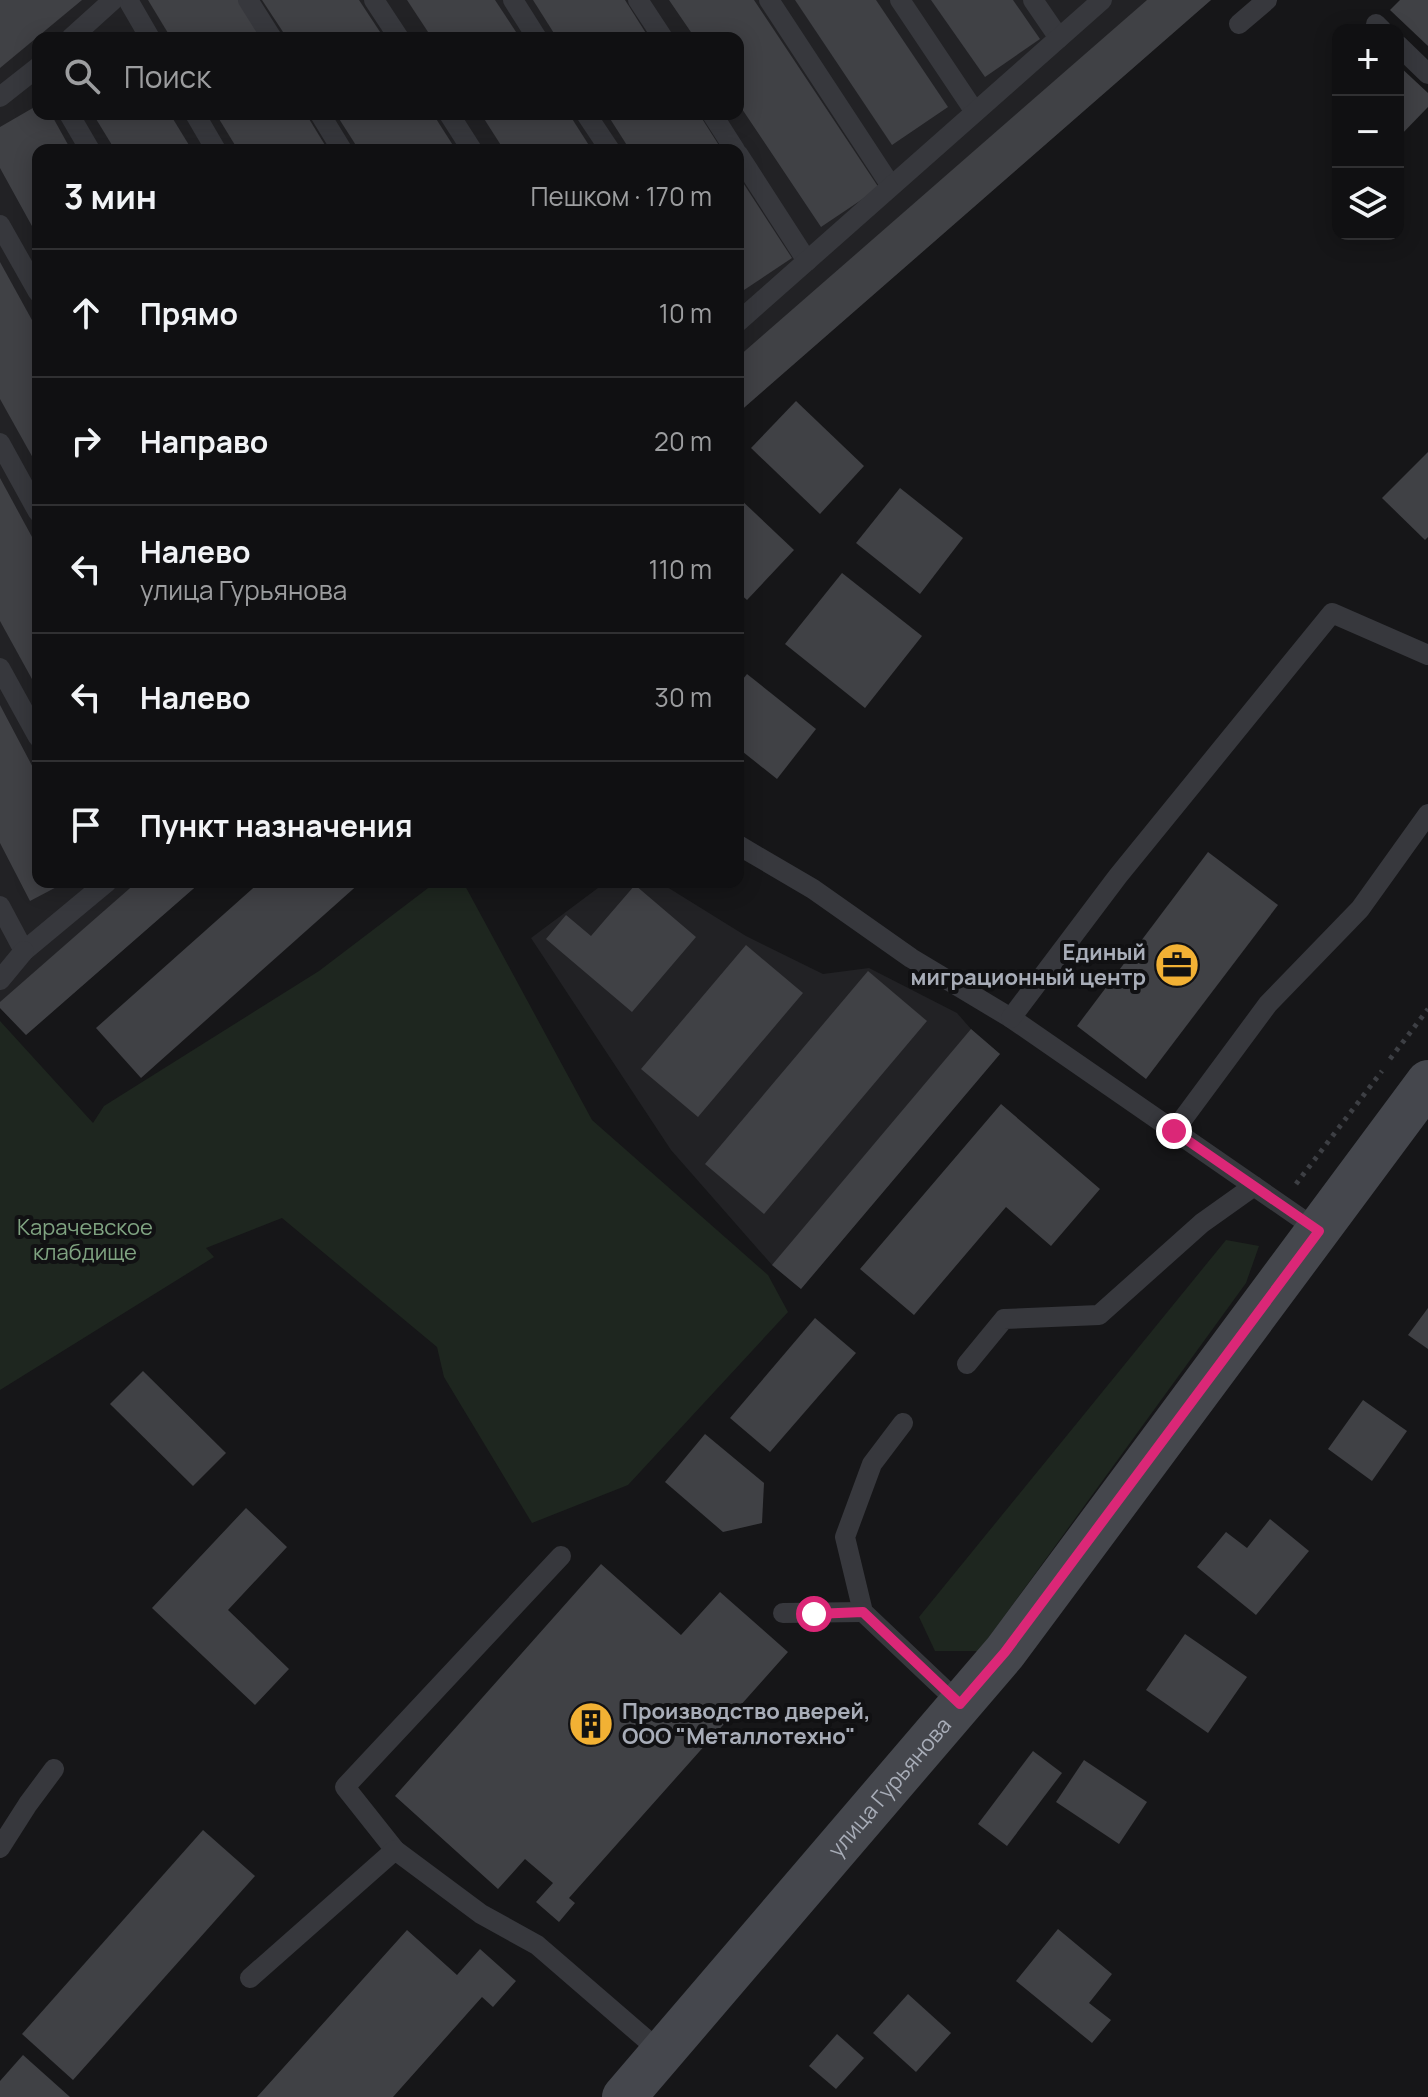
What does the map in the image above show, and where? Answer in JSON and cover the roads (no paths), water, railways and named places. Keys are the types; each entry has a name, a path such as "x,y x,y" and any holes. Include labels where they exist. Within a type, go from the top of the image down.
{"street":[{"name":"улица Гурьянова","path":"624,2097 1005,1652 1428,1082"}],"lane":[{"path":"78,32 113,0"},
{"path":"128,0 147,32"},
{"path":"248,0 268,32"},
{"path":"374,0 395,32"},
{"path":"513,0 533,32"},
{"path":"638,0 659,32"},
{"path":"769,0 891,186"},
{"path":"900,0 975,112"},
{"path":"1033,0 1059,38"},
{"path":"744,317 1102,0"},
{"path":"1239,24 1267,0"},
{"path":"1404,51 1428,74"},
{"path":"0,97 32,72"},
{"path":"72,120 86,144"},
{"path":"198,120 212,144"},
{"path":"324,120 338,144"},
{"path":"453,120 468,144"},
{"path":"590,120 606,144"},
{"path":"716,120 732,144"},
{"path":"744,163 807,261"},
{"path":"0,225 32,281"},
{"path":"0,443 32,501"},
{"path":"1011,1018 1118,876 1332,613 1428,655"},
{"path":"0,668 32,726"},
{"path":"1174,1131 1268,1004 1360,909 1428,814"},
{"path":"744,849 813,889 911,958 1011,1018 1319,1231"},
{"path":"0,980 24,951 100,888"},
{"path":"0,906 24,951"},
{"path":"967,1364 1004,1319 1099,1315 1202,1223 1254,1186"},
{"path":"903,1423 872,1464 845,1537 863,1612 960,1704"},
{"path":"561,1556 345,1787 395,1850 481,1914 537,1945 662,2053"},
{"path":"783,1613 863,1612"},
{"path":"0,1848 54,1769"},
{"path":"250,1978 395,1850"}],"place":[{"name":"Единый миграционный центр","path":"1177,965"},
{"name":"Производство дверей, ООО \"Металлотехно\"","path":"591,1724"}],"park label":[{"name":"Карачевское клабдище","path":"85,1240"}]}
